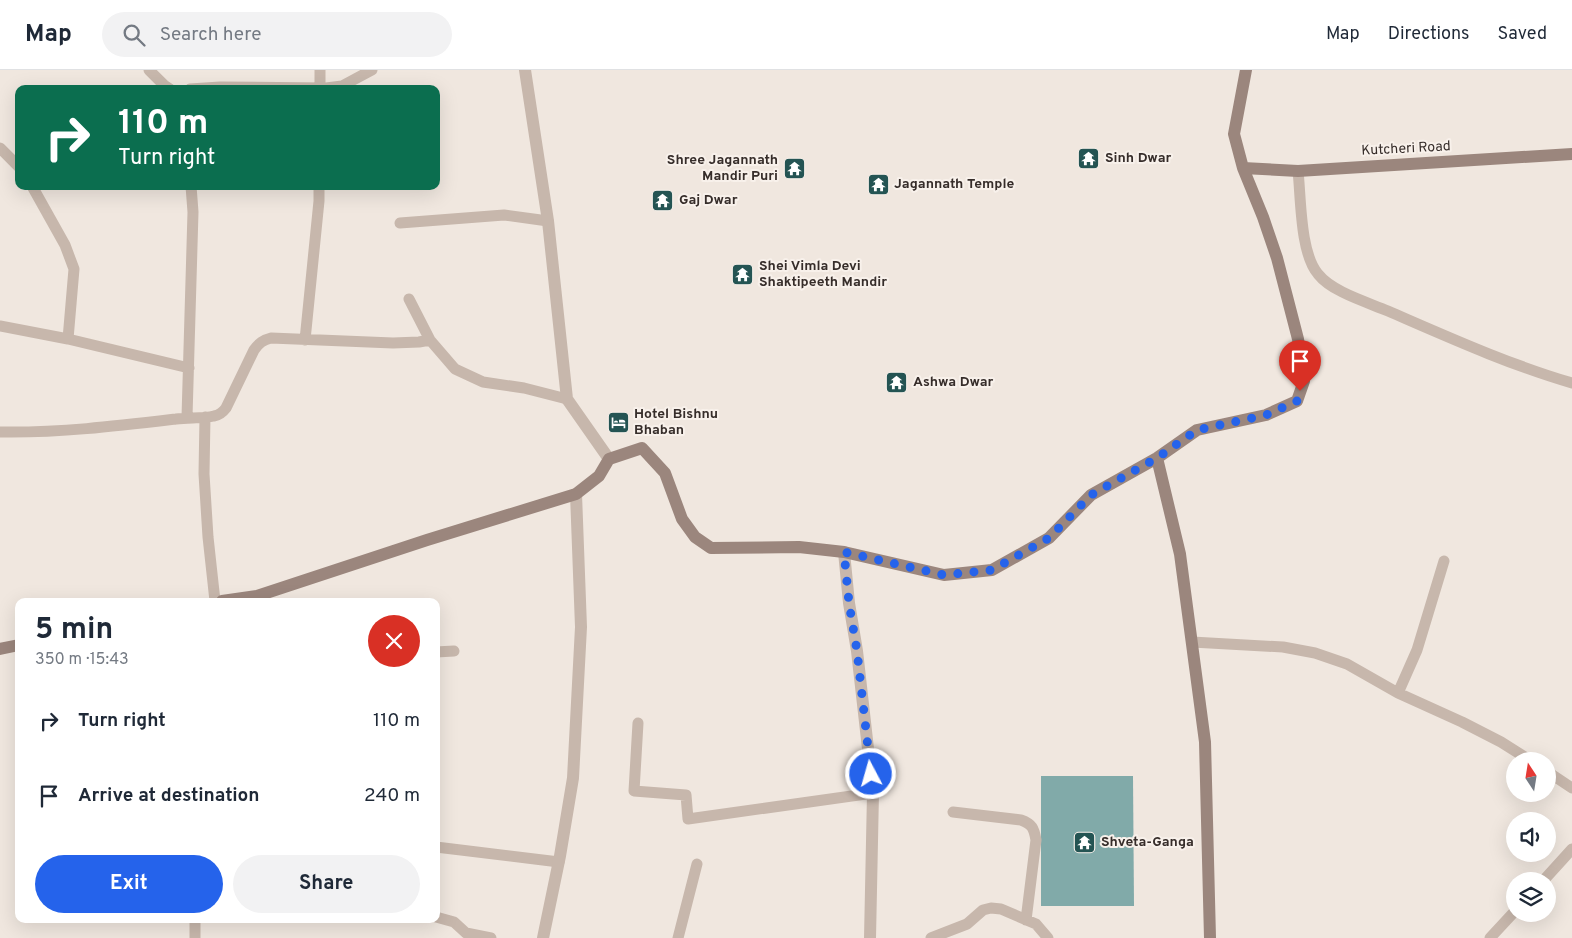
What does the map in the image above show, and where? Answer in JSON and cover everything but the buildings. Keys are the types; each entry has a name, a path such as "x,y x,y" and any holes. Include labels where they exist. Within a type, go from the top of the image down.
{"main road":[{"path":"257,598 428,540 576,494 599,476 610,459 642,448 665,472 682,519 695,537 711,548 798,547 844,552 944,575 992,570 1049,538 1091,495 1157,458 1197,430 1266,415 1297,401 1304,381 1298,339 1277,258 1264,218 1243,168 1234,134 1246,70"},
{"name":"Kutcheri Road","path":"1243,168 1298,171 1572,154"},
{"path":"1157,458 1180,554 1205,742 1210,938"},
{"path":"0,649 15,646"}],"street":[{"path":"149,70 164,85"},
{"path":"316,85 320,70"},
{"path":"344,85 372,70"},
{"path":"525,70 548,221 567,399 610,459"},
{"path":"0,148 15,163"},
{"path":"1298,171 1304,238 1311,262 1318,274 1334,288 1445,335 1572,383"},
{"path":"34,190 65,244 74,269 68,339"},
{"path":"187,417 192,190"},
{"path":"306,340 319,190"},
{"path":"400,222 504,215 548,221"},
{"path":"409,299 430,340 455,369 483,382 524,388 567,399"},
{"path":"0,326 68,339 188,368"},
{"path":"0,432 74,430 221,414 226,408 258,344 271,338 393,343 430,340"},
{"path":"205,417 204,474 215,598"},
{"path":"543,938 559,862 573,778 581,627 576,494"},
{"path":"844,552 873,793 870,938"},
{"path":"1398,693 1416,650 1444,561"},
{"path":"1192,642 1283,647 1315,653 1347,664 1398,693 1462,722 1517,752"},
{"path":"440,652 454,651"},
{"path":"638,723 634,792 686,795 688,819 873,793"},
{"path":"1556,777 1572,788"},
{"path":"953,812 1021,820 1030,824 1034,830 1036,840 1026,920"},
{"path":"440,848 559,862"},
{"path":"1551,872 1572,850"},
{"path":"678,938 697,864"},
{"path":"931,938 967,924 982,910 991,908 1001,909 1036,924 1048,938"},
{"path":"440,918 454,922 465,935 491,938"},
{"path":"1490,938 1506,921"},
{"path":"195,923 195,938"}],"water":[{"path":"1041,776 1133,776 1134,906 1041,906"}],"place":[{"name":"Sinh Dwar","path":"1089,158"},
{"name":"Shree Jagannath Mandir Puri","path":"794,168"},
{"name":"Jagannath Temple","path":"878,184"},
{"name":"Gaj Dwar","path":"663,200"},
{"name":"Shei Vimla Devi Shaktipeeth Mandir","path":"743,274"},
{"name":"Ashwa Dwar","path":"897,382"},
{"name":"Hotel Bishnu Bhaban","path":"618,422"},
{"name":"Shveta-Ganga","path":"1085,842"}],"route":[{"path":"871,774 844,552 944,575 992,570 1049,538 1091,495 1157,458 1197,430 1266,415 1297,401 1300,391"}]}
